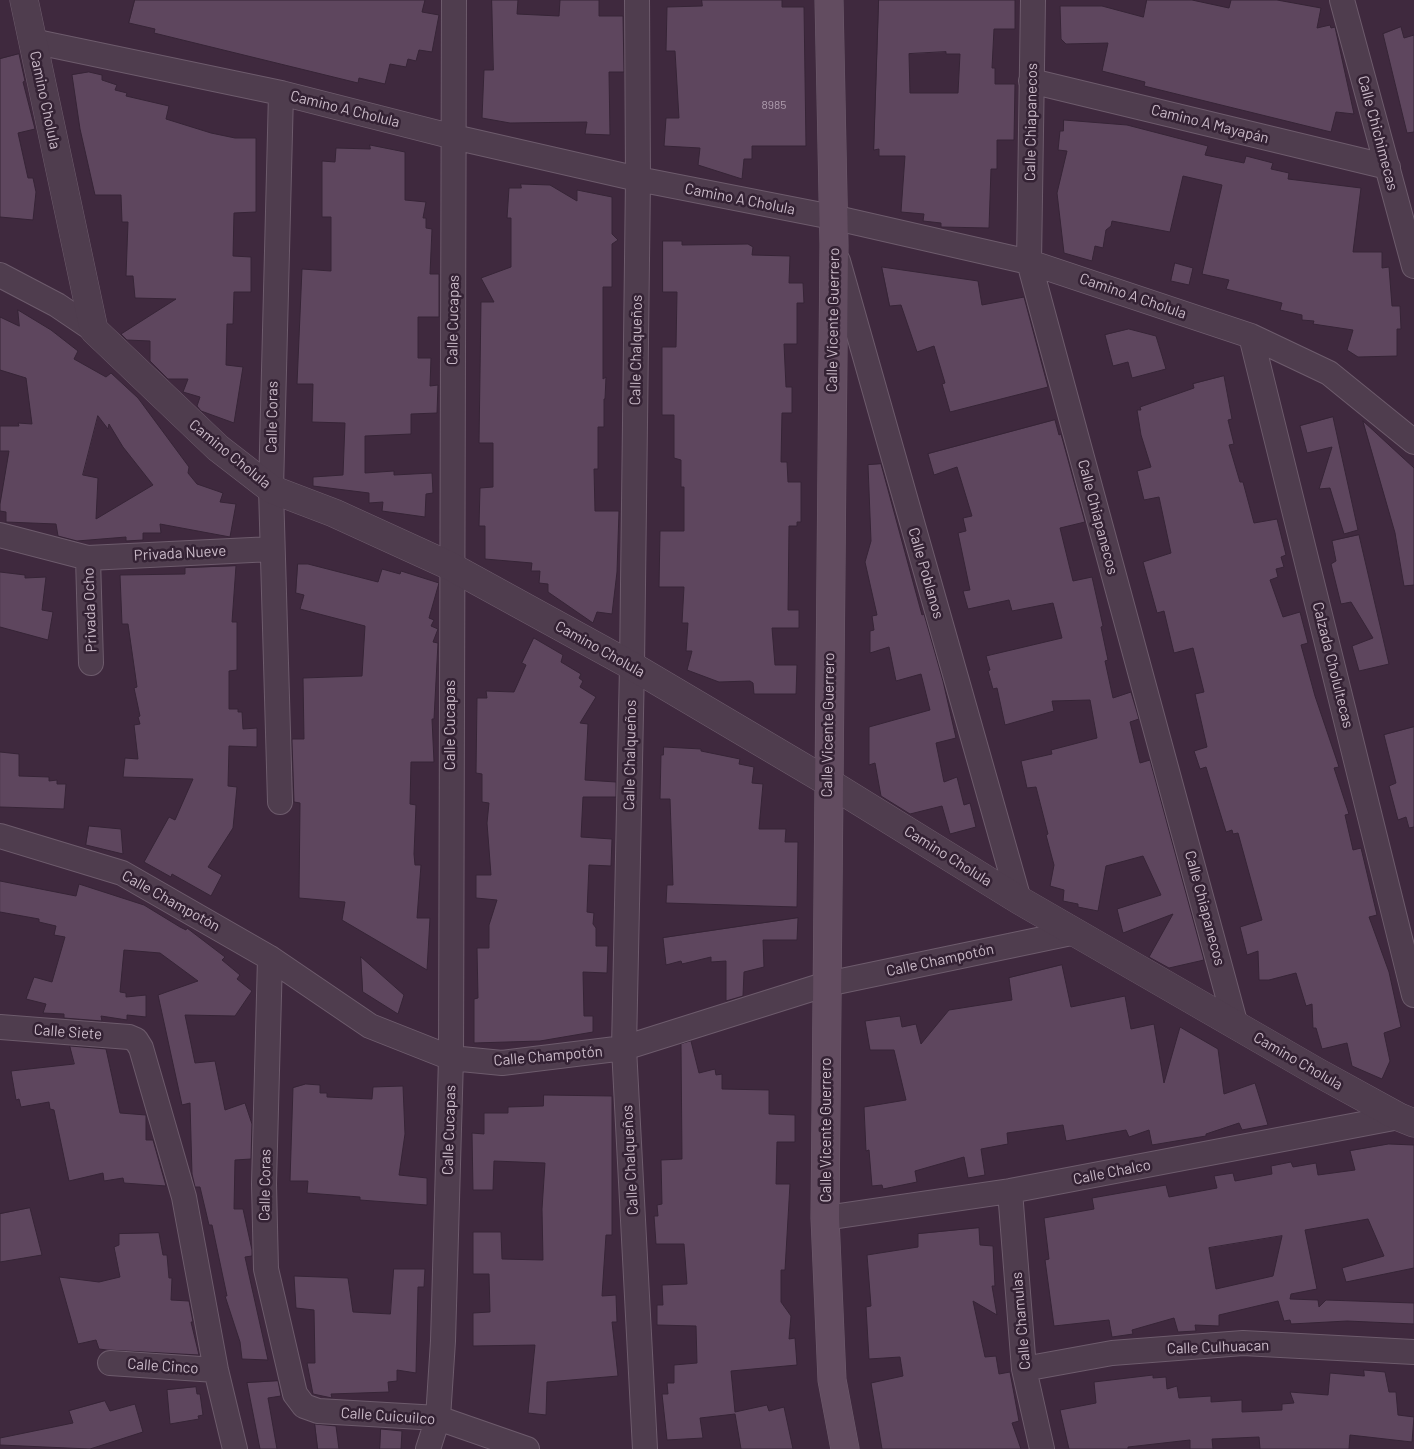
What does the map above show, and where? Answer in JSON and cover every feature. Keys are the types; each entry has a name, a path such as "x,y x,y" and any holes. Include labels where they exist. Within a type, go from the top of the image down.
{"main road":[{"name":"Calle Vicente Guerrero","path":"829,0 834,245 825,1218 832,1380 845,1449"}],"street":[{"name":"Camino Cholula","path":"24,0 94,330 197,429 271,489 334,513 450,566 632,666 828,782 1019,900 1236,1026 1406,1120"},
{"name":"Calle Cucapas","path":"428,1449 438,1418 443,1341 450,1058 450,566 454,0"},
{"name":"Calle Chalqueños","path":"637,0 638,178 632,666 624,1048 644,1449"},
{"name":"Calle Chiapanecos","path":"1033,0 1029,262 1236,1026"},
{"name":"Calle Chichimecas","path":"1342,0 1414,266"},
{"name":"Camino A Cholula","path":"32,41 281,93 454,138 638,178 832,217 1029,262 1251,336 1329,373 1414,442"},
{"name":"Camino A Mayapán","path":"1031,81 1388,167"},
{"name":"Calle Coras","path":"280,802 271,489 281,93"},
{"name":"Calle Poblanos","path":"834,245 1019,900"},
{"path":"0,276 57,305 94,330"},
{"name":"Calzada Cholultecas","path":"1251,336 1414,995"},
{"name":"Privada Nueve","path":"0,535 88,558 272,549"},
{"name":"Privada Ocho","path":"88,558 91,663"},
{"name":"Calle Champotón","path":"0,836 122,873 270,958 370,1026 450,1058 502,1063 624,1048 827,984 1076,932"},
{"name":"Calle Coras","path":"270,958 264,1184 266,1269 295,1394 304,1406"},
{"name":"Calle Siete","path":"0,1027 129,1037 136,1040 141,1048 184,1197 216,1370"},
{"name":"Calle Chalco","path":"825,1218 1010,1191 1406,1120"},
{"name":"Calle Chamulas","path":"1010,1191 1024,1369 1042,1449"},
{"name":"Calle Culhuacan","path":"1024,1369 1112,1353 1243,1343 1414,1352"},
{"name":"Calle Cinco","path":"110,1362 216,1370"},
{"path":"216,1370 235,1449"},
{"name":"Calle Cuicuilco","path":"304,1406 318,1411 438,1418 528,1449"}],"building":[{"path":"135,0 425,0 422,12 439,15 432,52 419,50 416,61 408,59 406,67 390,64 385,84 359,78 358,83 154,33 155,29 129,23"},
{"path":"492,0 518,0 517,14 559,16 560,0 599,0 599,16 623,16 624,72 609,72 610,135 585,134 587,122 510,123 482,118 484,70 493,70"},
{"path":"702,0 782,0 782,7 804,7 806,146 752,146 752,159 744,159 742,179 698,165 700,148 664,146 666,118 679,118 675,51 666,51 667,7 702,6"},
{"path":"879,0 1015,0 1015,29 994,29 992,68 995,68 995,84 1015,84 1014,140 997,140 997,169 991,169 989,228 941,227 941,223 923,221 924,214 901,212 905,156 879,156 879,149 874,150","holes":["946,52 946,54 960,54 958,93 910,93 909,54"]},
{"path":"1147,0 1192,0 1229,8 1231,0 1277,0 1321,8 1317,28 1330,25 1331,28 1335,27 1354,114 1336,112 1331,132 1144,86 1145,82 1102,71 1108,43 1066,44 1061,39 1060,6 1102,6 1143,17"},
{"path":"1401,27 1404,38 1414,35 1414,132 1407,133 1383,34"},
{"path":"19,54 25,81 23,82 35,129 18,133 28,178 33,178 36,192 33,220 0,217 0,59"},
{"path":"89,72 102,75 102,80 117,85 115,90 127,93 126,96 169,106 166,119 211,133 235,138 256,138 256,212 234,213 233,256 251,257 251,292 234,292 233,324 227,324 226,365 243,367 234,423 201,411 197,406 200,397 183,392 188,379 168,379 150,361 150,341 127,340 121,334 176,299 135,298 133,276 126,276 128,222 122,222 121,195 95,195 80,129 72,75"},
{"path":"1064,120 1127,125 1208,146 1205,155 1244,163 1246,156 1273,163 1271,169 1289,173 1288,179 1361,188 1353,252 1382,252 1382,268 1389,267 1392,306 1400,306 1401,329 1397,329 1397,356 1358,357 1347,350 1353,330 1313,324 1314,321 1302,320 1302,315 1280,310 1282,303 1226,289 1229,280 1202,274 1222,185 1183,176 1170,232 1112,221 1111,226 1106,230 1103,248 1095,246 1092,261 1064,253 1057,193 1067,151 1058,150 1060,131 1063,131"},
{"path":"370,145 405,152 405,200 426,202 423,218 426,218 426,228 432,229 430,274 439,274 439,317 418,317 418,358 431,358 430,386 438,385 437,413 411,414 411,434 365,436 365,473 394,471 394,475 432,473 433,493 426,494 425,517 382,511 383,502 369,503 369,493 313,486 313,477 343,475 345,423 312,422 313,384 297,384 302,269 331,271 331,217 322,217 322,161 335,162 336,148 370,149"},
{"path":"521,184 550,185 577,201 577,190 612,197 612,234 618,240 612,244 612,287 603,287 603,379 606,377 604,427 598,427 598,469 594,469 595,511 619,511 617,572 612,614 597,612 593,623 548,592 548,584 539,583 540,571 531,571 532,563 485,559 485,526 479,526 480,488 493,487 493,443 479,443 481,302 494,302 481,278 511,267 511,218 507,218 509,188 521,188"},
{"path":"663,241 682,241 682,245 748,244 753,247 752,255 790,256 789,283 803,283 804,303 797,303 797,344 784,344 786,387 792,387 792,413 782,413 781,462 787,462 788,482 801,482 801,522 797,522 797,526 789,526 788,610 799,610 799,628 772,628 775,665 797,665 796,694 754,694 753,683 750,681 719,682 687,670 692,651 686,651 688,623 682,623 684,587 659,587 660,531 684,531 684,487 681,487 681,460 674,458 674,415 662,415 662,347 676,347 677,292 663,292"},
{"path":"1175,263 1193,268 1189,285 1171,281"},
{"path":"882,267 978,281 982,305 1024,297 1048,387 950,412 942,384 945,383 934,346 917,352 901,305 890,306"},
{"path":"18,310 51,330 78,351 74,359 106,377 111,373 138,398 189,467 188,473 197,484 223,493 220,502 236,504 230,537 160,524 161,533 143,533 143,540 126,541 126,537 77,541 58,536 56,524 6,522 6,512 0,511 0,504 9,451 0,451 0,426 19,426 18,423 32,424 26,378 0,370 0,317 19,326","holes":["98,416 108,429 109,424 123,447 153,485 96,519 98,478 83,475"]},
{"path":"1129,329 1156,336 1166,369 1132,378 1128,362 1113,366 1105,335"},
{"path":"1224,376 1232,419 1228,420 1234,444 1229,445 1240,482 1243,482 1254,523 1277,519 1286,555 1281,557 1284,567 1276,569 1278,577 1270,580 1283,617 1300,612 1308,643 1301,645 1315,696 1339,767 1334,768 1349,814 1345,815 1353,850 1361,848 1377,915 1369,917 1389,972 1401,1027 1384,1033 1390,1061 1382,1079 1352,1066 1347,1043 1322,1049 1316,1028 1313,1028 1312,1004 1306,1006 1296,973 1269,980 1259,980 1258,951 1247,955 1240,927 1262,920 1238,833 1233,834 1232,830 1226,832 1206,767 1200,769 1194,751 1207,747 1195,694 1204,692 1193,648 1174,653 1164,611 1157,613 1143,562 1171,553 1159,497 1144,500 1137,471 1151,467 1141,435 1137,410 1141,410 1140,407 1194,388 1193,384"},
{"path":"1333,417 1358,530 1344,534 1330,488 1319,489 1332,447 1307,453 1300,426"},
{"path":"1055,420 1059,435 1061,434 1085,522 1060,528 1073,581 1092,577 1103,626 1101,627 1108,660 1105,661 1113,698 1131,692 1139,719 1130,722 1140,763 1150,760 1204,960 1169,968 1149,957 1173,914 1123,933 1117,909 1161,895 1143,856 1106,866 1098,911 1078,907 1078,904 1063,901 1064,890 1050,886 1054,865 1046,835 1048,834 1036,787 1027,788 1021,761 1052,754 1051,750 1097,738 1090,700 1052,701 1054,711 1005,725 997,688 993,689 986,656 1062,638 1053,603 1012,611 1009,600 968,609 963,591 970,590 958,533 966,531 963,518 972,516 957,467 934,475 928,454"},
{"path":"1363,421 1414,468 1414,585 1404,586 1395,533"},
{"path":"881,464 922,615 924,614 943,681 956,738 936,743 944,782 957,777 964,805 970,803 976,827 950,834 942,806 910,814 881,796 875,763 869,765 869,727 930,710 921,674 896,681 889,647 870,653 870,631 874,630 872,616 877,615 865,562 871,541 868,465"},
{"path":"1359,535 1389,664 1359,671 1352,646 1373,638 1351,602 1341,604 1331,564 1336,561 1332,541"},
{"path":"298,564 308,564 378,582 382,569 400,574 401,571 439,583 429,618 434,620 431,626 438,629 433,642 438,643 434,719 432,719 434,762 411,762 410,804 416,805 415,865 421,865 417,918 430,918 427,970 342,920 345,902 299,898 300,803 294,802 292,739 304,739 303,678 362,676 365,626 300,609 304,595 296,593"},
{"path":"236,566 232,622 237,622 237,670 229,671 229,709 238,709 238,712 242,712 243,729 257,728 257,747 229,746 228,786 237,787 233,828 208,867 222,875 211,896 172,874 171,877 144,862 169,817 175,820 193,779 123,777 125,758 138,759 134,725 140,724 138,717 140,716 134,688 137,687 128,624 122,624 120,575 185,574 185,568"},
{"path":"0,572 25,575 25,578 46,577 42,610 53,612 48,640 0,627"},
{"path":"534,638 563,655 561,662 581,674 579,678 583,681 580,687 596,697 580,723 588,724 585,780 616,782 616,797 583,797 581,837 612,839 611,866 589,865 587,912 594,913 593,924 596,928 596,946 608,946 607,973 583,972 584,1016 593,1016 593,1032 540,1041 474,1043 474,999 478,998 477,948 489,948 489,925 497,900 476,898 476,875 491,875 487,823 489,803 482,802 482,774 476,773 477,698 487,698 486,691 514,692 526,665 522,663"},
{"path":"1414,727 1414,827 1409,828 1406,817 1398,820 1389,786 1396,783 1384,735"},
{"path":"664,747 701,749 701,751 740,759 739,764 754,767 752,783 763,784 759,829 786,829 785,842 798,842 797,907 666,903 667,885 673,885 670,799 660,799 661,755 663,755"},
{"path":"0,752 19,754 19,776 49,777 49,781 57,780 57,784 66,784 64,809 0,807"},
{"path":"89,826 121,829 123,854 86,845"},
{"path":"0,881 76,896 79,884 144,905 180,927 186,930 187,928 225,957 222,960 240,975 237,979 252,991 235,1016 185,1015 195,1063 215,1061 225,1110 245,1103 252,1124 251,1159 235,1160 234,1209 243,1209 252,1250 252,1256 245,1257 268,1360 242,1359 240,1342 225,1296 227,1296 212,1225 209,1225 200,1187 195,1187 192,1174 190,1103 182,1105 158,995 198,981 160,953 124,950 120,992 126,993 126,997 146,995 146,1017 127,1015 127,1020 101,1016 102,1021 64,1018 64,1014 43,1013 46,1004 26,999 34,977 52,982 65,937 54,935 56,926 39,922 39,919 0,912"},
{"path":"798,918 797,940 763,940 764,967 744,972 743,996 726,1001 726,961 711,962 711,957 682,964 681,961 666,965 663,938"},
{"path":"361,957 404,995 398,1014 363,992"},
{"path":"1062,965 1071,1007 1125,996 1131,1029 1154,1024 1164,1083 1180,1027 1218,1049 1224,1094 1255,1083 1268,1125 1242,1130 1239,1123 1206,1134 1206,1136 1152,1145 1149,1130 1129,1137 1126,1130 1066,1141 1063,1125 1007,1133 1008,1144 981,1149 985,1175 968,1178 964,1157 915,1171 917,1182 883,1189 882,1185 872,1186 869,1150 866,1151 864,1107 906,1100 894,1050 870,1050 865,1021 900,1016 902,1027 916,1024 921,1044 949,1010 1012,1000 1009,978"},
{"path":"691,1041 699,1073 715,1069 716,1075 722,1074 722,1089 769,1090 769,1114 795,1115 795,1142 777,1142 776,1184 790,1184 785,1270 781,1270 781,1302 791,1316 789,1339 795,1338 797,1365 731,1371 735,1412 767,1405 769,1411 784,1407 793,1449 741,1449 735,1414 700,1418 703,1438 667,1440 662,1394 668,1394 667,1383 674,1383 674,1365 697,1363 696,1326 657,1325 657,1305 663,1305 662,1285 687,1284 684,1244 656,1244 654,1216 658,1216 657,1205 662,1204 661,1160 682,1159 681,1044"},
{"path":"70,1046 106,1049 120,1113 146,1115 146,1140 153,1140 166,1186 124,1183 123,1178 104,1181 103,1173 69,1181 54,1110 50,1109 49,1102 21,1107 19,1099 16,1100 11,1071 74,1064"},
{"path":"306,1084 320,1085 320,1093 327,1093 327,1097 372,1099 373,1087 403,1086 405,1134 399,1175 427,1178 427,1205 360,1200 360,1197 307,1193 308,1181 290,1181 293,1088"},
{"path":"544,1095 612,1096 612,1235 606,1235 602,1296 616,1295 617,1322 612,1322 618,1376 547,1382 546,1415 528,1413 535,1345 473,1346 473,1313 490,1312 489,1274 473,1274 473,1232 501,1232 502,1259 543,1260 542,1209 545,1163 494,1161 493,1190 473,1190 472,1133 484,1134 484,1113 508,1113 508,1107 543,1106"},
{"path":"1389,1144 1414,1145 1414,1268 1346,1282 1342,1268 1384,1256 1368,1219 1305,1230 1317,1289 1291,1294 1290,1299 1318,1300 1319,1307 1326,1300 1414,1303 1414,1324 1347,1321 1291,1324 1290,1320 1284,1321 1278,1301 1219,1315 1219,1326 1195,1325 1196,1331 1178,1332 1174,1318 1132,1330 1133,1334 1112,1337 1109,1320 1054,1326 1045,1260 1049,1259 1044,1218 1094,1209 1092,1198 1166,1185 1169,1197 1217,1188 1214,1176 1233,1173 1235,1181 1272,1174 1271,1166 1291,1162 1293,1167 1316,1163 1318,1175 1355,1170 1350,1151","holes":["1282,1236 1273,1276 1216,1289 1209,1248"]},
{"path":"30,1208 42,1255 0,1262 0,1214"},
{"path":"979,1228 980,1245 993,1246 995,1286 992,1286 997,1315 973,1301 985,1357 996,1356 999,1374 1010,1372 1019,1421 1012,1423 1021,1449 882,1449 871,1383 903,1376 900,1357 869,1359 866,1307 871,1306 867,1255 918,1247 918,1234"},
{"path":"159,1233 163,1255 167,1255 169,1278 172,1278 171,1300 189,1301 193,1322 191,1322 199,1355 99,1349 96,1340 78,1344 59,1277 99,1282 120,1277 114,1247 119,1245 119,1234"},
{"path":"394,1269 425,1269 424,1287 418,1287 416,1373 397,1370 397,1381 388,1382 389,1392 331,1394 332,1398 313,1394 307,1363 315,1363 314,1310 296,1308 294,1276 348,1278 353,1312 390,1314"},
{"path":"1364,1370 1385,1372 1389,1392 1396,1392 1398,1415 1414,1417 1412,1442 1350,1435 1349,1449 1260,1449 1259,1437 1212,1439 1213,1449 1190,1449 1190,1440 1128,1447 1128,1449 1069,1449 1060,1410 1096,1403 1094,1382 1153,1375 1153,1378 1166,1377 1167,1389 1177,1386 1179,1398 1211,1396 1211,1402 1242,1400 1242,1412 1282,1410 1282,1404 1294,1403 1290,1392 1328,1395 1330,1373 1364,1376"},
{"path":"278,1381 281,1396 268,1398 277,1449 260,1449 247,1383"},
{"path":"196,1387 197,1394 200,1394 203,1415 198,1416 199,1419 170,1424 167,1390"},
{"path":"105,1401 110,1411 135,1404 143,1432 90,1449 0,1445 0,1438 73,1423 69,1411"},
{"path":"315,1424 336,1426 339,1449 318,1449"},
{"path":"381,1429 402,1431 401,1449 380,1449"}]}
